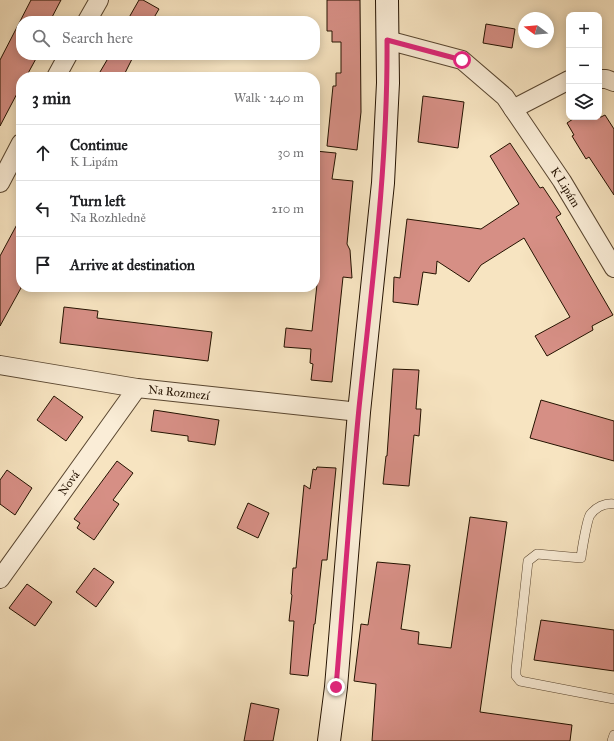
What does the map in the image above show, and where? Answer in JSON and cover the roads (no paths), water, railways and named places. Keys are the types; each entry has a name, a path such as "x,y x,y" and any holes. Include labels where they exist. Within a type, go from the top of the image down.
{"street":[{"path":"90,16 99,0"},
{"path":"329,741 336,687 359,412 383,183 388,83 387,0"},
{"name":"K Lipám","path":"387,40 462,60 505,97 562,181 614,268"},
{"path":"59,72 65,60"},
{"path":"602,79 614,82"},
{"path":"513,109 566,82"},
{"path":"0,183 16,153"},
{"name":"Na Rozmezí","path":"0,365 137,388 359,412"},
{"name":"Nová","path":"0,579 137,388"}],"lane":[{"path":"614,504 606,503 597,508 589,516 581,558 537,554 528,561 516,676 520,682 614,699"},
{"path":"612,741 614,735"}]}
